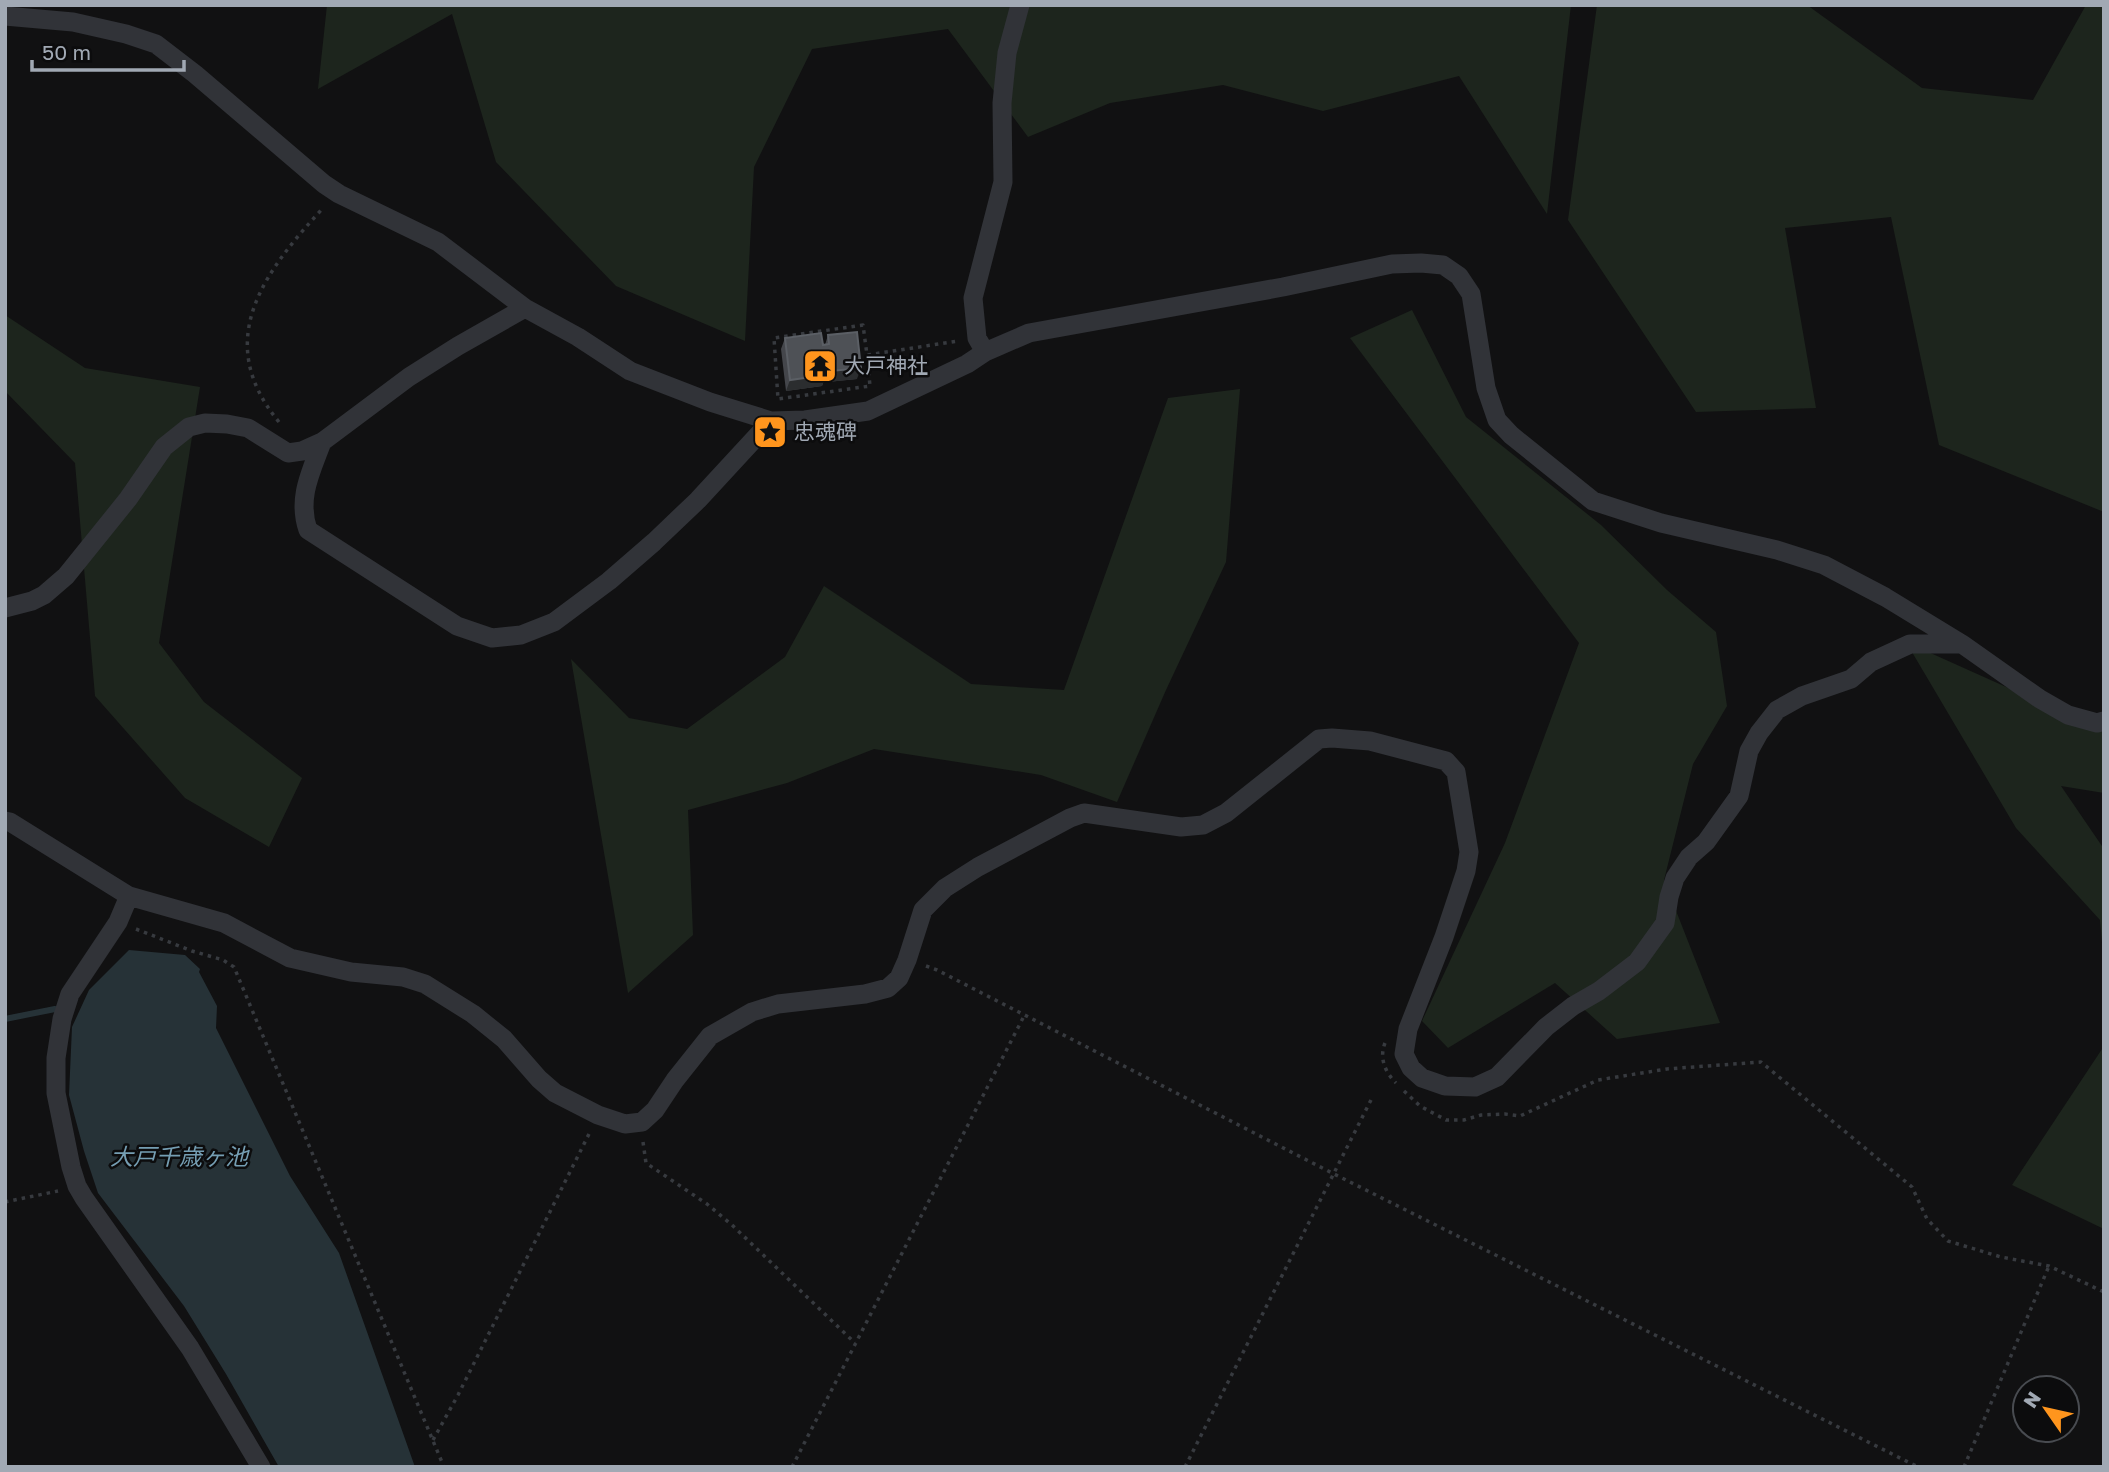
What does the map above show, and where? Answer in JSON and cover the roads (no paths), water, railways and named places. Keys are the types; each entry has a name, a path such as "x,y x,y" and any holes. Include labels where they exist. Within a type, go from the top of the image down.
{"street":[{"path":"981,345 973,298 1003,182 1002,103 1007,53 1020,5"},
{"path":"5,16 73,22 156,44 339,194 438,242 525,308 578,337 630,371 710,402 771,421 805,420 869,411 967,364 981,345 1029,333 1283,287 1392,264 1443,265 1460,276 1471,293 1486,388 1497,420 1511,435 1593,500 1661,523 1777,550 1824,565 1885,597 1962,643 2040,699 2068,715 2097,723 2104,721"},
{"path":"5,608 44,595 66,576 128,499 164,447 189,427 205,423 248,428 288,453 302,451 322,442 409,377 525,308"},
{"path":"322,442 304,491 308,530 457,626 492,638 522,635 554,622 609,581 698,500 771,421"},
{"path":"7,818 130,896 223,923 290,958 351,972 403,977 425,984 473,1014 504,1039 555,1093 598,1115 625,1124 642,1122 655,1110 710,1036 752,1012 778,1004 864,994 888,988 899,978 923,910 945,888 978,867 1070,818 1084,813 1181,827 1203,825 1226,813 1319,739 1370,741 1446,761 1456,772 1469,852 1466,871 1408,1029 1404,1054 1411,1068 1422,1078 1445,1086 1475,1087 1497,1077 1546,1027 1637,962 1665,923 1675,878 1689,857 1706,842 1739,796 1749,751 1777,710 1802,696 1851,679 1871,662 1910,644 1962,643"},
{"path":"130,896 117,922 70,994 62,1019 56,1058 56,1093 71,1167 77,1186 190,1348 261,1467"}],"water":[{"name":"大戸千歳ヶ池","path":"129,950 185,955 200,969 199,972 217,1006 216,1028 290,1176 339,1253 415,1467 279,1467 184,1306 98,1193 69,1095 72,1027 89,990"}],"waterway":[{"path":"5,1019 55,1009"}],"place":[{"name":"大戸神社","path":"820,366"},
{"name":"忠魂碑","path":"770,432"}]}
